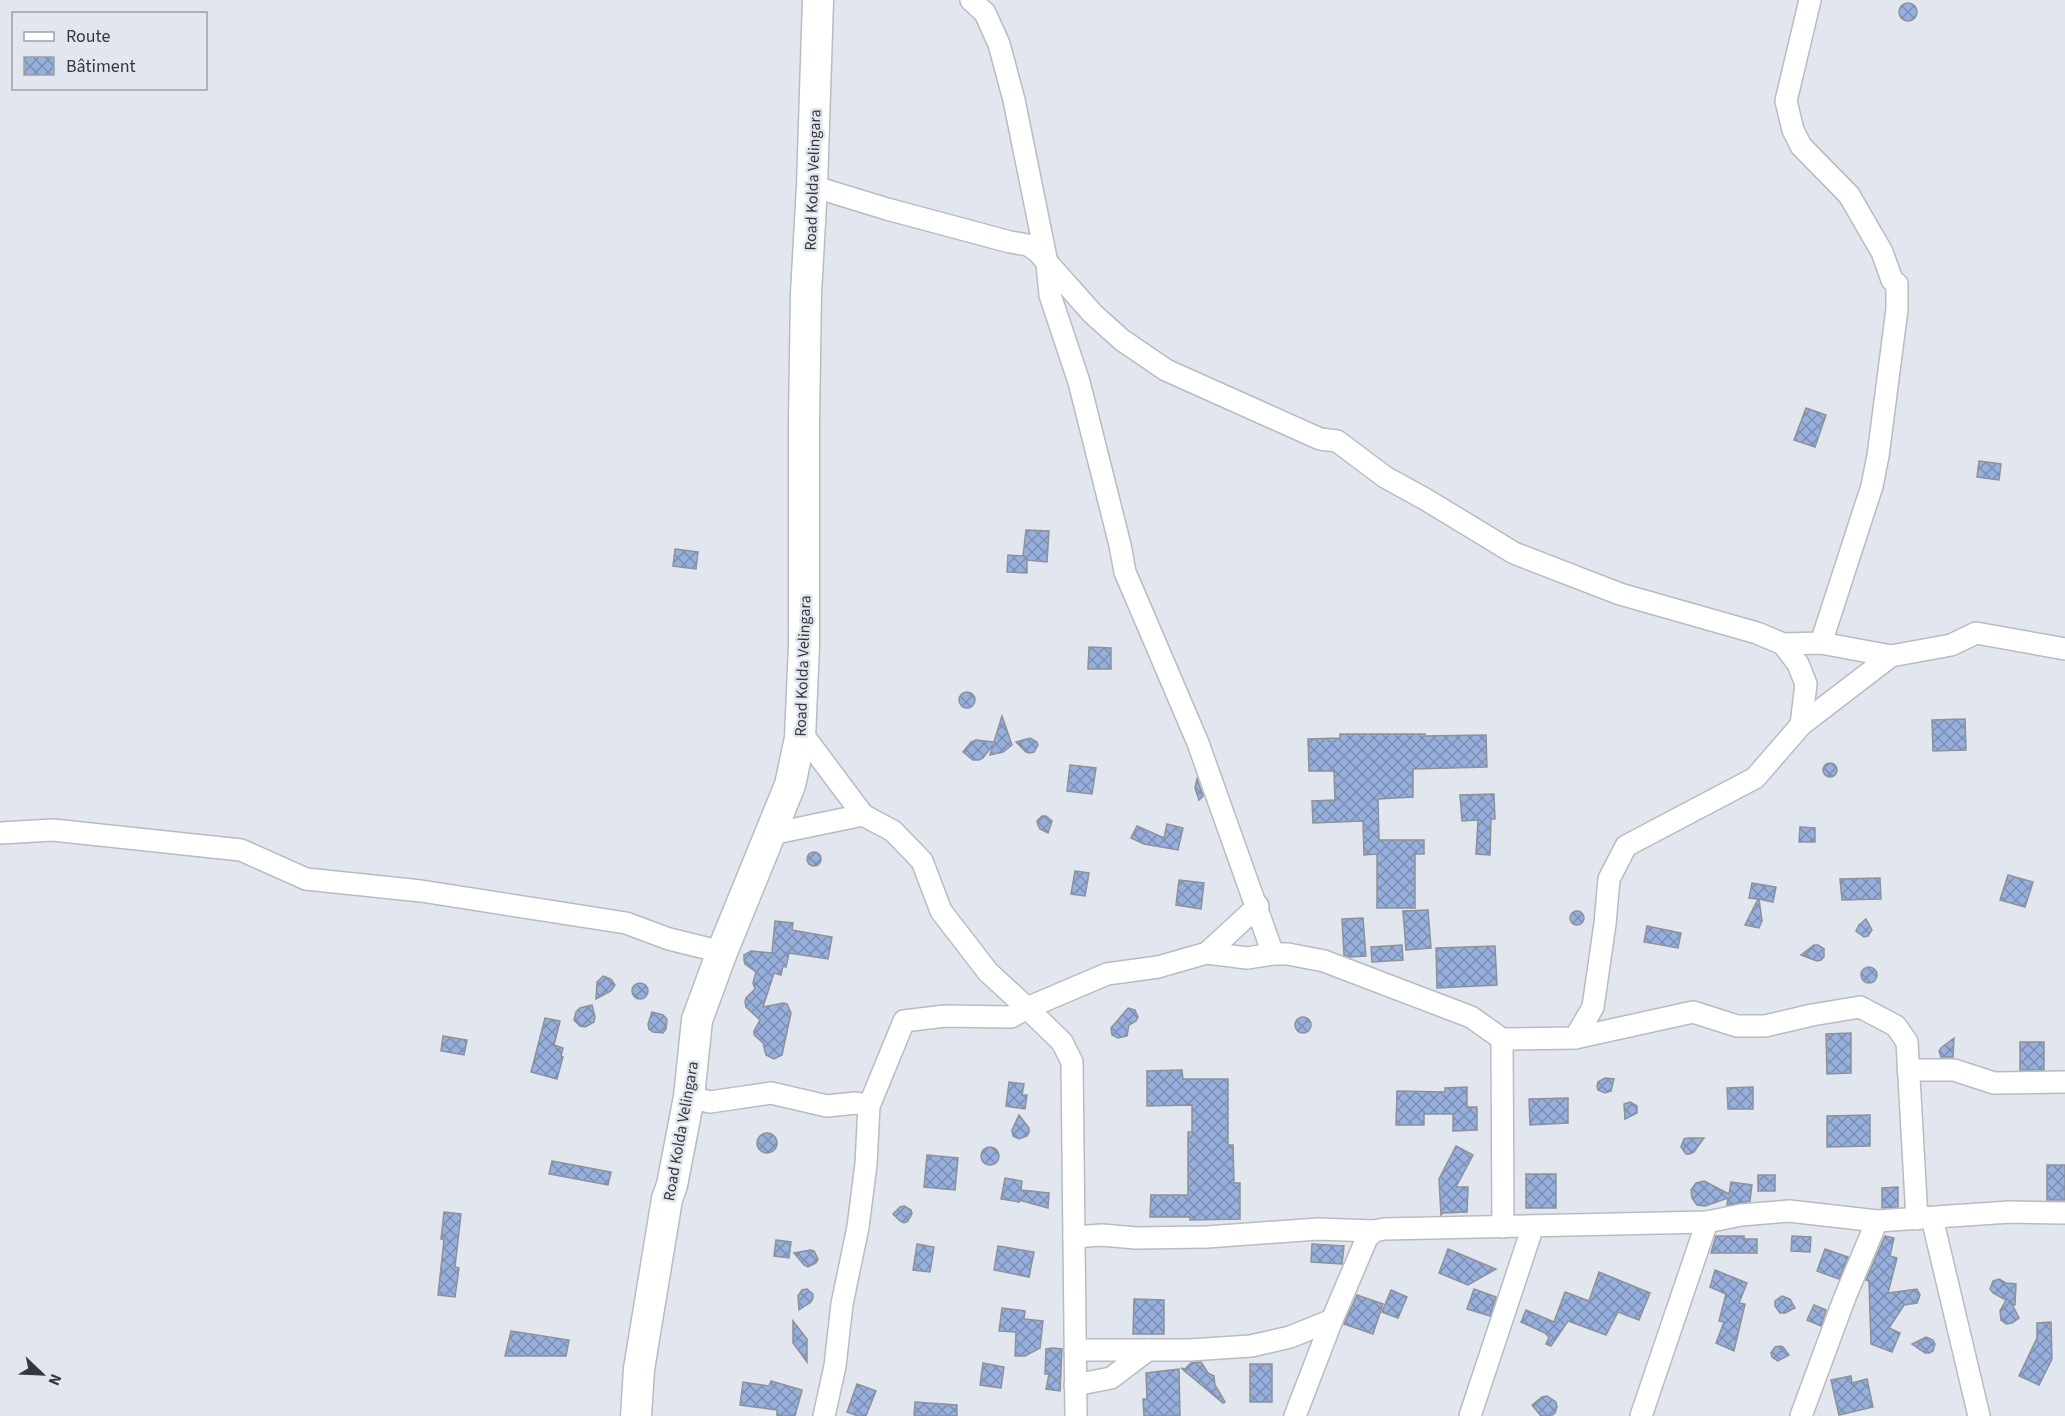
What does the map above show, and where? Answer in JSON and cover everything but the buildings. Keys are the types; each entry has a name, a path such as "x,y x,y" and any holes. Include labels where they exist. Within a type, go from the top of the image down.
{"main road":[{"name":"Road Kolda Velingara","path":"636,1416 639,1369 667,1199 672,1185 689,1097 698,1020 722,952 790,785 801,732 804,645 805,340 818,0"}],"street":[{"path":"971,0 985,13 999,44 1014,100 1047,263 1050,295 1079,382 1125,572 1198,743 1258,906 1273,954"},
{"path":"1810,0 1786,101 1793,130 1801,146 1849,195 1882,252 1892,280 1897,284 1897,309 1872,486 1821,643"},
{"path":"812,186 887,209 1028,245 1038,252 1093,314 1122,340 1166,370 1320,439 1337,441 1385,477 1514,553 1620,594 1757,633 1783,644 1821,643 1891,656 1951,645 1977,633 2065,649"},
{"path":"1783,644 1798,664 1806,684 1801,725"},
{"path":"1575,1038 1593,1007 1605,924 1608,879 1626,846 1755,778 1801,725 1891,656"},
{"path":"801,732 863,815 893,831 922,861 941,911 988,972 1062,1042 1072,1062 1076,1416"},
{"path":"771,834 863,815"},
{"path":"0,833 53,830 241,850 306,879 421,891 626,922 669,939 722,952"},
{"path":"1207,953 1258,906"},
{"path":"824,1416 835,1366 842,1304 858,1227 866,1164 869,1106 904,1021 945,1016 1011,1017 1107,974 1158,967 1207,953 1247,958 1273,954 1297,956 1335,965 1471,1017 1502,1039 1575,1038 1693,1012 1737,1026 1765,1026 1860,1007 1896,1026 1907,1042 1908,1070 1925,1219 1979,1416"},
{"path":"1502,1039 1503,1227"},
{"path":"1908,1070 1954,1070 1994,1083 2065,1082"},
{"path":"689,1097 710,1102 771,1094 827,1106 856,1104 869,1106"},
{"path":"1074,1237 1102,1234 1136,1238 1207,1237 1318,1229 1374,1231 1707,1222 1741,1215 1789,1211 1877,1221 2010,1212 2065,1213"},
{"path":"1801,1416 1845,1297 1877,1221"},
{"path":"1641,1416 1707,1222"},
{"path":"1470,1416 1533,1226"},
{"path":"1295,1416 1367,1238 1374,1231"},
{"path":"1075,1350 1190,1350 1251,1346 1290,1337 1332,1320"},
{"path":"1075,1384 1111,1378 1148,1350"}]}
